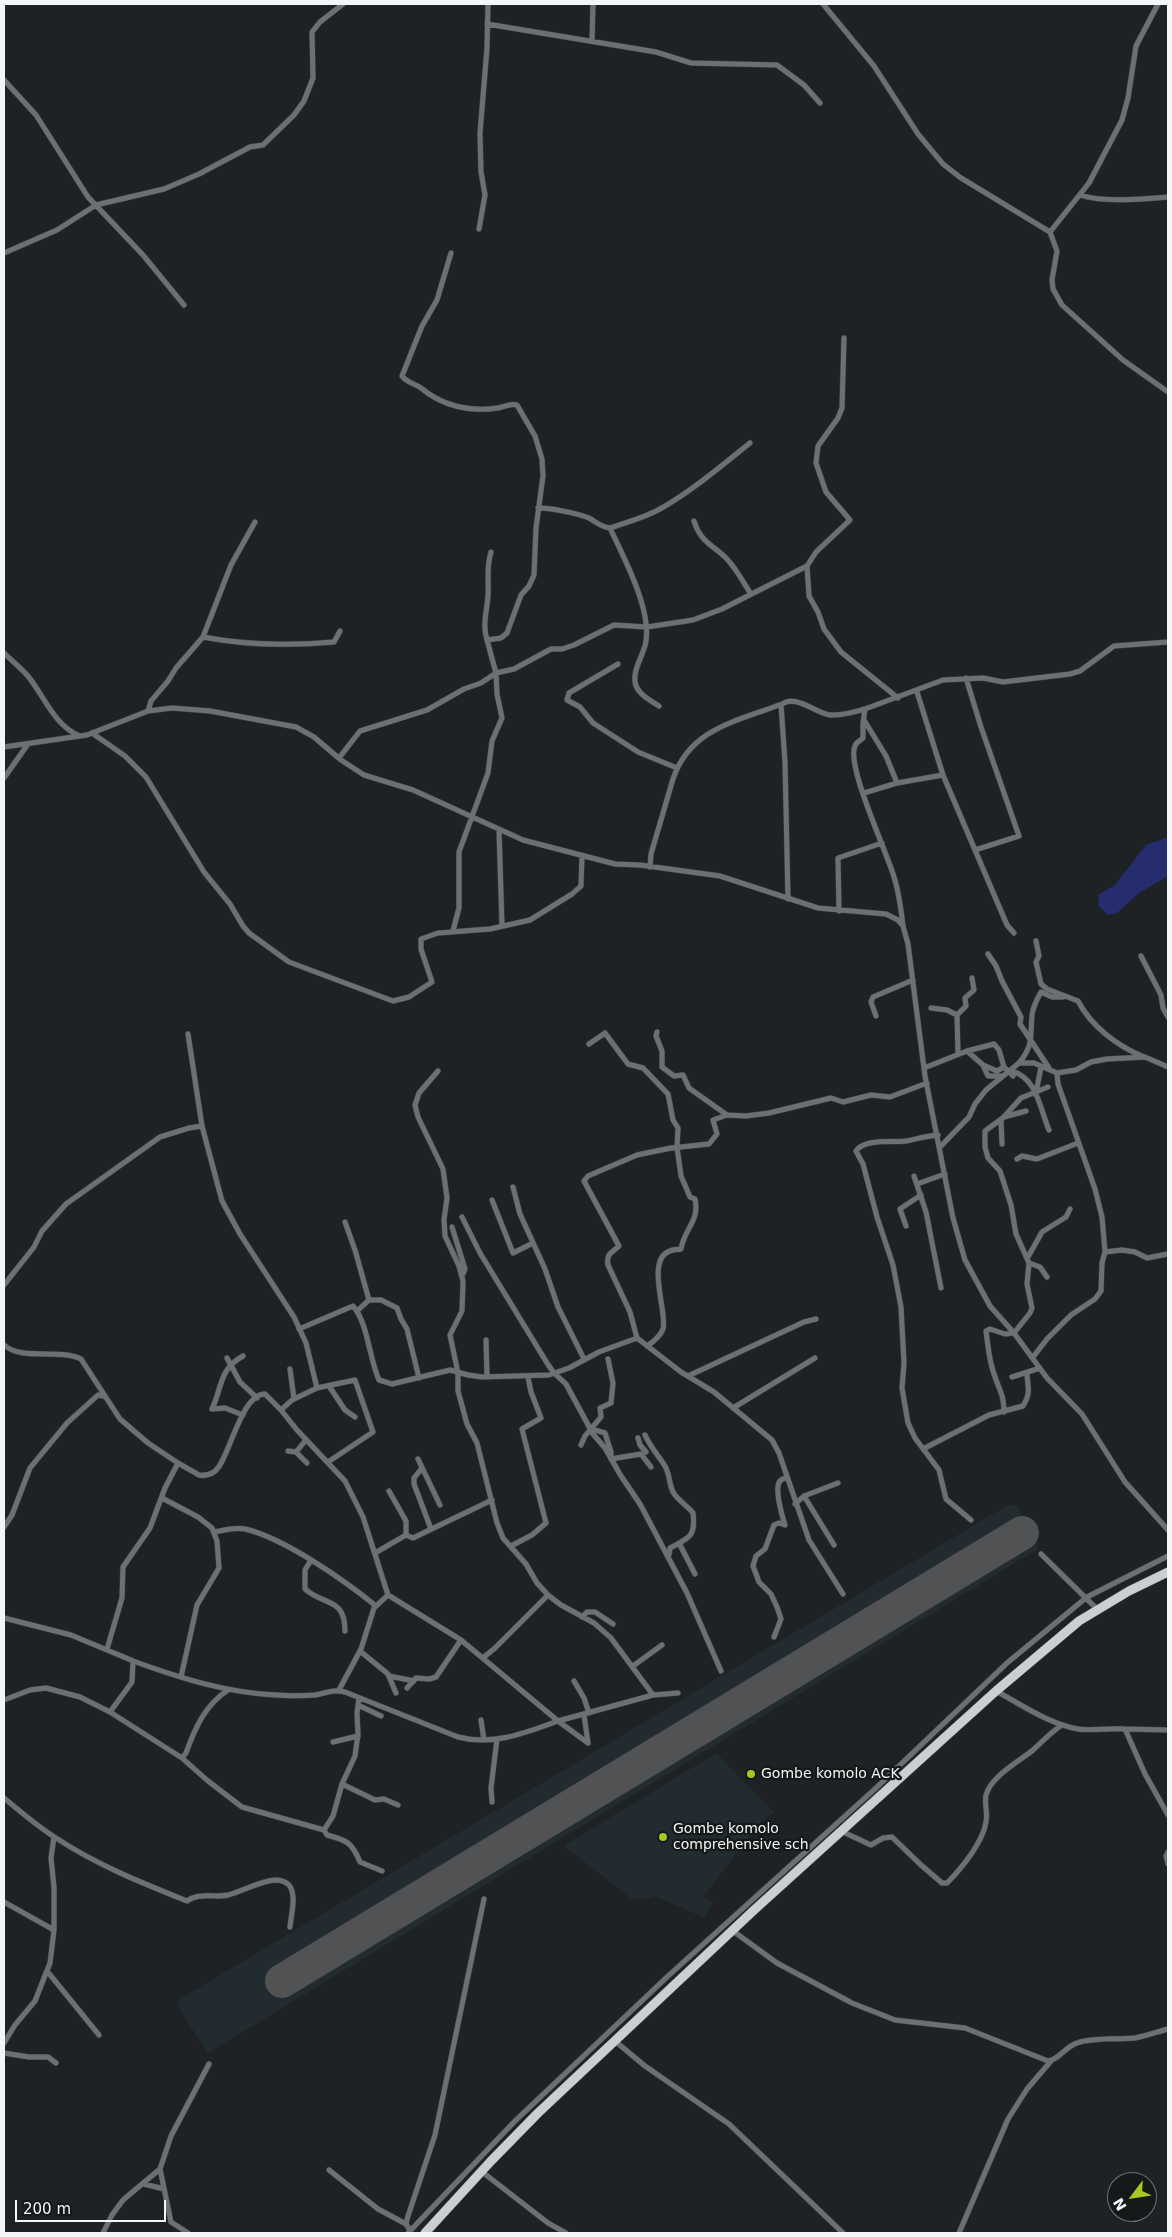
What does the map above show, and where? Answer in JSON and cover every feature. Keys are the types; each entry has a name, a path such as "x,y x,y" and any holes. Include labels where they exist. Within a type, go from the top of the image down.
{"highway":[{"path":"425,2233 481,2171 538,2113 840,1831 996,1691 1065,1632 1097,1609 1168,1572"}],"street":[{"path":"4,253 57,230 96,205 164,189 250,148 263,145 294,115 304,101 313,78 312,32 320,22 342,4"},
{"path":"479,229 485,195 481,172 480,133 488,48 488,4"},
{"path":"592,40 593,4"},
{"path":"823,4 874,66 914,129 943,164 961,178 1050,232 1057,251 1052,280 1058,299 1123,360 1167,390"},
{"path":"1050,232 1080,196 1097,170 1122,120 1128,98 1136,46 1158,4"},
{"path":"488,24 656,52 692,63 777,65 804,85 820,103"},
{"path":"4,80 36,115 88,197 143,255 184,305"},
{"path":"1080,196 1145,199 1168,197"},
{"path":"451,254 437,300 422,326 402,376 434,399 456,407 478,409 498,408 510,404 517,405 535,436 541,454 542,476 533,580 521,595 507,633 501,638 487,640"},
{"path":"339,758 360,730 427,710 464,689 481,683 496,673 514,669 551,649 562,649 583,641 610,625 647,627 693,620 807,566 816,552 850,520 826,492 818,470 816,456 822,440 841,412 844,338"},
{"path":"538,508 548,507 587,517 603,527 610,528 639,519 686,493 750,443"},
{"path":"694,521 698,533 706,543 729,562 751,594"},
{"path":"148,711 151,702 176,668 203,637 231,566 254,522"},
{"path":"610,528 642,601 647,627 646,642 638,662 635,683 642,694 659,706"},
{"path":"453,931 459,908 458,852 470,816 486,778 492,741 502,718 497,694 496,673 485,634 491,552"},
{"path":"807,566 808,596 828,636 841,652 898,698"},
{"path":"203,637 223,641 318,643 334,642 340,631"},
{"path":"650,867 651,854 677,768 687,752 708,732 791,701 831,715 865,709 917,692 944,680 983,678 1003,682 1070,674 1080,671 1114,646 1168,642"},
{"path":"4,653 28,676 60,723 71,732 80,736"},
{"path":"618,664 569,693 567,700 580,707 593,723 638,752 677,768"},
{"path":"966,678 1019,836 975,850"},
{"path":"917,692 943,775 1007,925 1014,933"},
{"path":"783,703 788,899"},
{"path":"4,747 80,736 148,711 172,708 210,710 296,727 314,737 339,758 364,775 413,790 499,830 537,845 615,864 720,876 809,906 839,911 880,913 892,916 903,926"},
{"path":"865,709 863,738 854,748 856,769 897,885 913,980 924,1068 956,1230 965,1260 990,1306 1014,1333 1058,1390 1073,1402 1134,1494 1168,1530"},
{"path":"864,719 886,756 897,783"},
{"path":"92,733 125,756 146,777 204,872 230,904 243,926 261,943 289,962 362,991 398,1001 412,996 432,982 420,949 420,938 431,934 502,926 530,920 581,886 582,855"},
{"path":"4,778 28,744"},
{"path":"864,793 897,783 943,775"},
{"path":"499,830 502,926"},
{"path":"839,911 838,858 882,843"},
{"path":"1036,940 1039,956 1036,962 1042,984 1047,989 1078,1001 1093,1023 1112,1039 1168,1067"},
{"path":"988,954 996,966 1021,1018 1020,1024 1049,1068"},
{"path":"1141,956 1160,995 1163,1008 1168,1017"},
{"path":"958,1053 957,1015 966,1006 965,998 974,990 972,978"},
{"path":"876,1016 871,1002 873,997 913,980"},
{"path":"1011,1073 1026,1055 1032,1040 1032,1013 1040,992 1052,996 1068,997"},
{"path":"931,1008 946,1010 957,1015"},
{"path":"657,1032 656,1036 662,1051 662,1067 674,1076 683,1075 689,1088 727,1115"},
{"path":"589,1044 605,1033 628,1064 643,1068 668,1094 673,1120 678,1128 677,1147 681,1176 690,1197 695,1199 697,1208 692,1226 682,1241 681,1249 670,1250 663,1256 657,1280 664,1324 662,1332 647,1346"},
{"path":"188,1034 202,1126 211,1164 226,1209 300,1329 306,1342 317,1388"},
{"path":"924,1068 958,1053 994,1044 999,1050 1004,1067 1011,1073"},
{"path":"967,1051 982,1065 988,1076 1002,1076 1011,1073 1021,1074 1036,1093 1049,1130"},
{"path":"1019,1063 1034,1063 1057,1073 1076,1070 1092,1062 1107,1059 1145,1057"},
{"path":"982,1065 998,1071 1004,1067"},
{"path":"1036,1093 1041,1067"},
{"path":"438,1070 418,1093 415,1105 418,1118 443,1168 447,1198 444,1220 445,1236 462,1276 462,1311 450,1336 458,1373 458,1391 464,1414 477,1443 501,1533 526,1564 536,1583 548,1596 594,1623 611,1638 633,1666 652,1695"},
{"path":"1033,1357 1047,1339 1066,1320 1095,1299 1101,1291 1102,1263 1105,1252 1098,1204 1090,1174 1078,1143 1074,1124 1058,1084 1057,1073"},
{"path":"940,1147 969,1117 975,1104 986,1090 1002,1076"},
{"path":"843,1594 809,1540 779,1453 772,1440 714,1392 688,1376 637,1338 630,1312 608,1264 608,1254 619,1246 584,1181 588,1176 637,1155 677,1147 709,1144 717,1134 713,1120 727,1115 746,1116 769,1113 831,1098 843,1102 871,1095 890,1096 927,1083"},
{"path":"1002,1144 1001,1120 1021,1098 1048,1087"},
{"path":"1026,1111 1004,1117 985,1131 985,1147 988,1158 1000,1171 1011,1205 1016,1234 1028,1260 1040,1267 1047,1277"},
{"path":"4,1285 34,1247 42,1231 66,1204 160,1138 189,1128 202,1126"},
{"path":"938,1135 873,1144 856,1150 863,1164 877,1217 893,1265 904,1330 902,1388 905,1411 911,1431 939,1470 946,1499 971,1520"},
{"path":"1017,1158 1022,1156 1037,1159 1078,1143"},
{"path":"917,1184 945,1174"},
{"path":"914,1176 928,1222 941,1288"},
{"path":"513,1187 520,1214 545,1269 558,1307 584,1359"},
{"path":"906,1226 900,1209 921,1195"},
{"path":"492,1200 514,1253 533,1243"},
{"path":"1004,1412 1004,1401 1001,1389 994,1375 986,1332 990,1329 1005,1334 1014,1333 1030,1313 1032,1308 1027,1284 1028,1260 1042,1232 1066,1217 1070,1209"},
{"path":"462,1217 488,1268 554,1374 566,1384 591,1429 640,1504 670,1558 701,1622 721,1670"},
{"path":"344,1222 355,1250 369,1300"},
{"path":"452,1227 466,1269 462,1276"},
{"path":"1105,1252 1128,1251 1147,1258 1168,1254"},
{"path":"357,1311 369,1300 381,1300 397,1308 407,1329 419,1378"},
{"path":"300,1329 344,1308 353,1306 357,1311 379,1380 392,1384 450,1370 458,1373 487,1376 528,1377 554,1374 584,1359 637,1338"},
{"path":"688,1376 804,1322 816,1319"},
{"path":"486,1340 487,1376"},
{"path":"4,1345 14,1352 61,1354 81,1360 114,1412 128,1427 198,1475 214,1472 222,1462 243,1415 257,1398 265,1394 345,1481 363,1517 388,1595 461,1640 484,1657 558,1721 588,1743 587,1714 584,1698 574,1681"},
{"path":"242,1356 220,1380 218,1394 212,1409 225,1408 243,1415"},
{"path":"227,1358 240,1382 257,1398"},
{"path":"733,1408 815,1358"},
{"path":"581,1445 591,1429 602,1417 600,1408 611,1403 613,1383 608,1359"},
{"path":"1012,1377 1040,1368"},
{"path":"290,1369 294,1399"},
{"path":"923,1449 989,1414 1004,1412 1022,1406 1026,1400 1030,1385 1027,1372"},
{"path":"511,1546 546,1523 522,1429 541,1418 531,1392 528,1377"},
{"path":"281,1410 294,1399 317,1388 355,1380 373,1432 328,1462"},
{"path":"329,1386 345,1410 355,1417"},
{"path":"4,1527 12,1515 30,1468 67,1423 98,1395 103,1396"},
{"path":"591,1429 604,1434 612,1459"},
{"path":"645,1436 652,1450 667,1470 674,1493 693,1512 693,1533 668,1550 670,1558"},
{"path":"638,1438 643,1453 651,1467"},
{"path":"296,1452 306,1440"},
{"path":"612,1459 652,1450"},
{"path":"288,1451 296,1452 307,1463"},
{"path":"418,1458 440,1505"},
{"path":"107,1649 122,1598 123,1567 150,1528 178,1463"},
{"path":"422,1468 414,1478 414,1484 431,1529"},
{"path":"774,1637 781,1619 771,1594 759,1582 753,1566 756,1556 765,1550 774,1525 779,1523 786,1525 778,1504 778,1484 780,1480 787,1477"},
{"path":"795,1504 804,1496 838,1483"},
{"path":"389,1491 406,1521 406,1535"},
{"path":"804,1496 834,1545"},
{"path":"162,1498 198,1517 214,1532 219,1568 198,1605 181,1677"},
{"path":"406,1535 413,1538 492,1500"},
{"path":"214,1532 244,1529 287,1547 311,1560 376,1606"},
{"path":"375,1553 406,1535"},
{"path":"679,1543 695,1574"},
{"path":"1042,1554 1097,1609"},
{"path":"484,1899 435,2135 406,2224 409,2232 515,2120 621,2020 876,1788 1007,1663 1087,1597 1168,1556"},
{"path":"311,1560 305,1570 305,1589 312,1595 336,1604 345,1618 345,1631"},
{"path":"339,1690 360,1651 371,1614 376,1606 388,1595"},
{"path":"484,1657 548,1596"},
{"path":"582,1617 587,1612 595,1612 613,1624"},
{"path":"4,1618 48,1628 107,1649 133,1661 228,1690 298,1696 318,1694 332,1689 339,1690 471,1741 510,1738 558,1721 652,1695 678,1692"},
{"path":"407,1688 416,1678 429,1680 436,1677 461,1640"},
{"path":"633,1666 662,1645"},
{"path":"360,1651 389,1676 396,1693"},
{"path":"110,1712 131,1685 133,1661"},
{"path":"389,1676 414,1681"},
{"path":"4,1700 30,1690 46,1688 67,1692 110,1712 182,1758 208,1781 249,1810 324,1830 326,1835 346,1840 355,1849 360,1862 382,1871"},
{"path":"182,1758 204,1713 217,1698 228,1690"},
{"path":"996,1691 1040,1716 1062,1725 1080,1729 1168,1730"},
{"path":"324,1830 333,1816 342,1784 355,1756 358,1736 359,1698"},
{"path":"358,1705 382,1716"},
{"path":"481,1720 484,1740"},
{"path":"840,1831 871,1845 883,1838 892,1837 941,1882 947,1882 973,1852 983,1834 988,1811 986,1795 992,1785 1010,1766 1029,1753 1044,1738 1062,1725"},
{"path":"1125,1729 1138,1760 1168,1815"},
{"path":"333,1742 358,1736"},
{"path":"492,1802 491,1788 497,1739"},
{"path":"342,1784 376,1800 384,1799 398,1806"},
{"path":"4,1798 54,1837 137,1882 187,1901 194,1896 222,1896 269,1881 283,1881 290,1887 293,1894 290,1927"},
{"path":"4,2043 15,2025 35,2001 47,1971 54,1930 54,1887 51,1858 54,1837"},
{"path":"1168,1852 1166,1856 1168,1864"},
{"path":"4,1902 54,1930"},
{"path":"733,1931 778,1963 852,2003 895,2020 965,2028 1021,2052 1051,2061"},
{"path":"47,1971 99,2035"},
{"path":"959,2233 1008,2119 1027,2089 1051,2061 1076,2043 1086,2040 1136,2037 1168,2029"},
{"path":"615,2041 645,2066 729,2124 843,2233"},
{"path":"4,2052 29,2058 48,2057 56,2063"},
{"path":"103,2233 112,2215 123,2200 160,2169 172,2136 209,2064"},
{"path":"160,2169 171,2222 188,2233"},
{"path":"329,2170 378,2209 406,2224"},
{"path":"481,2171 548,2223 566,2233"},
{"path":"144,2184 164,2189"}],"shaded area":[{"path":"1168,837 1168,876 1139,893 1117,913 1108,915 1099,906 1098,895 1115,885 1146,845"},
{"path":"1008,1505 1017,1506 1036,1536 1038,1549 208,2053 178,2007 180,1999"},
{"name":"Gombe komolo comprehensive sch","path":"716,1753 774,1812 760,1823 703,1897 713,1902 705,1918 655,1896 642,1900 632,1899 564,1846"}],"runway":[{"path":"282,1981 1022,1533"}],"place":[{"name":"Gombe komolo ACK","path":"751,1774"},
{"name":"Gombe komolo comprehensive sch","path":"663,1837"}]}
